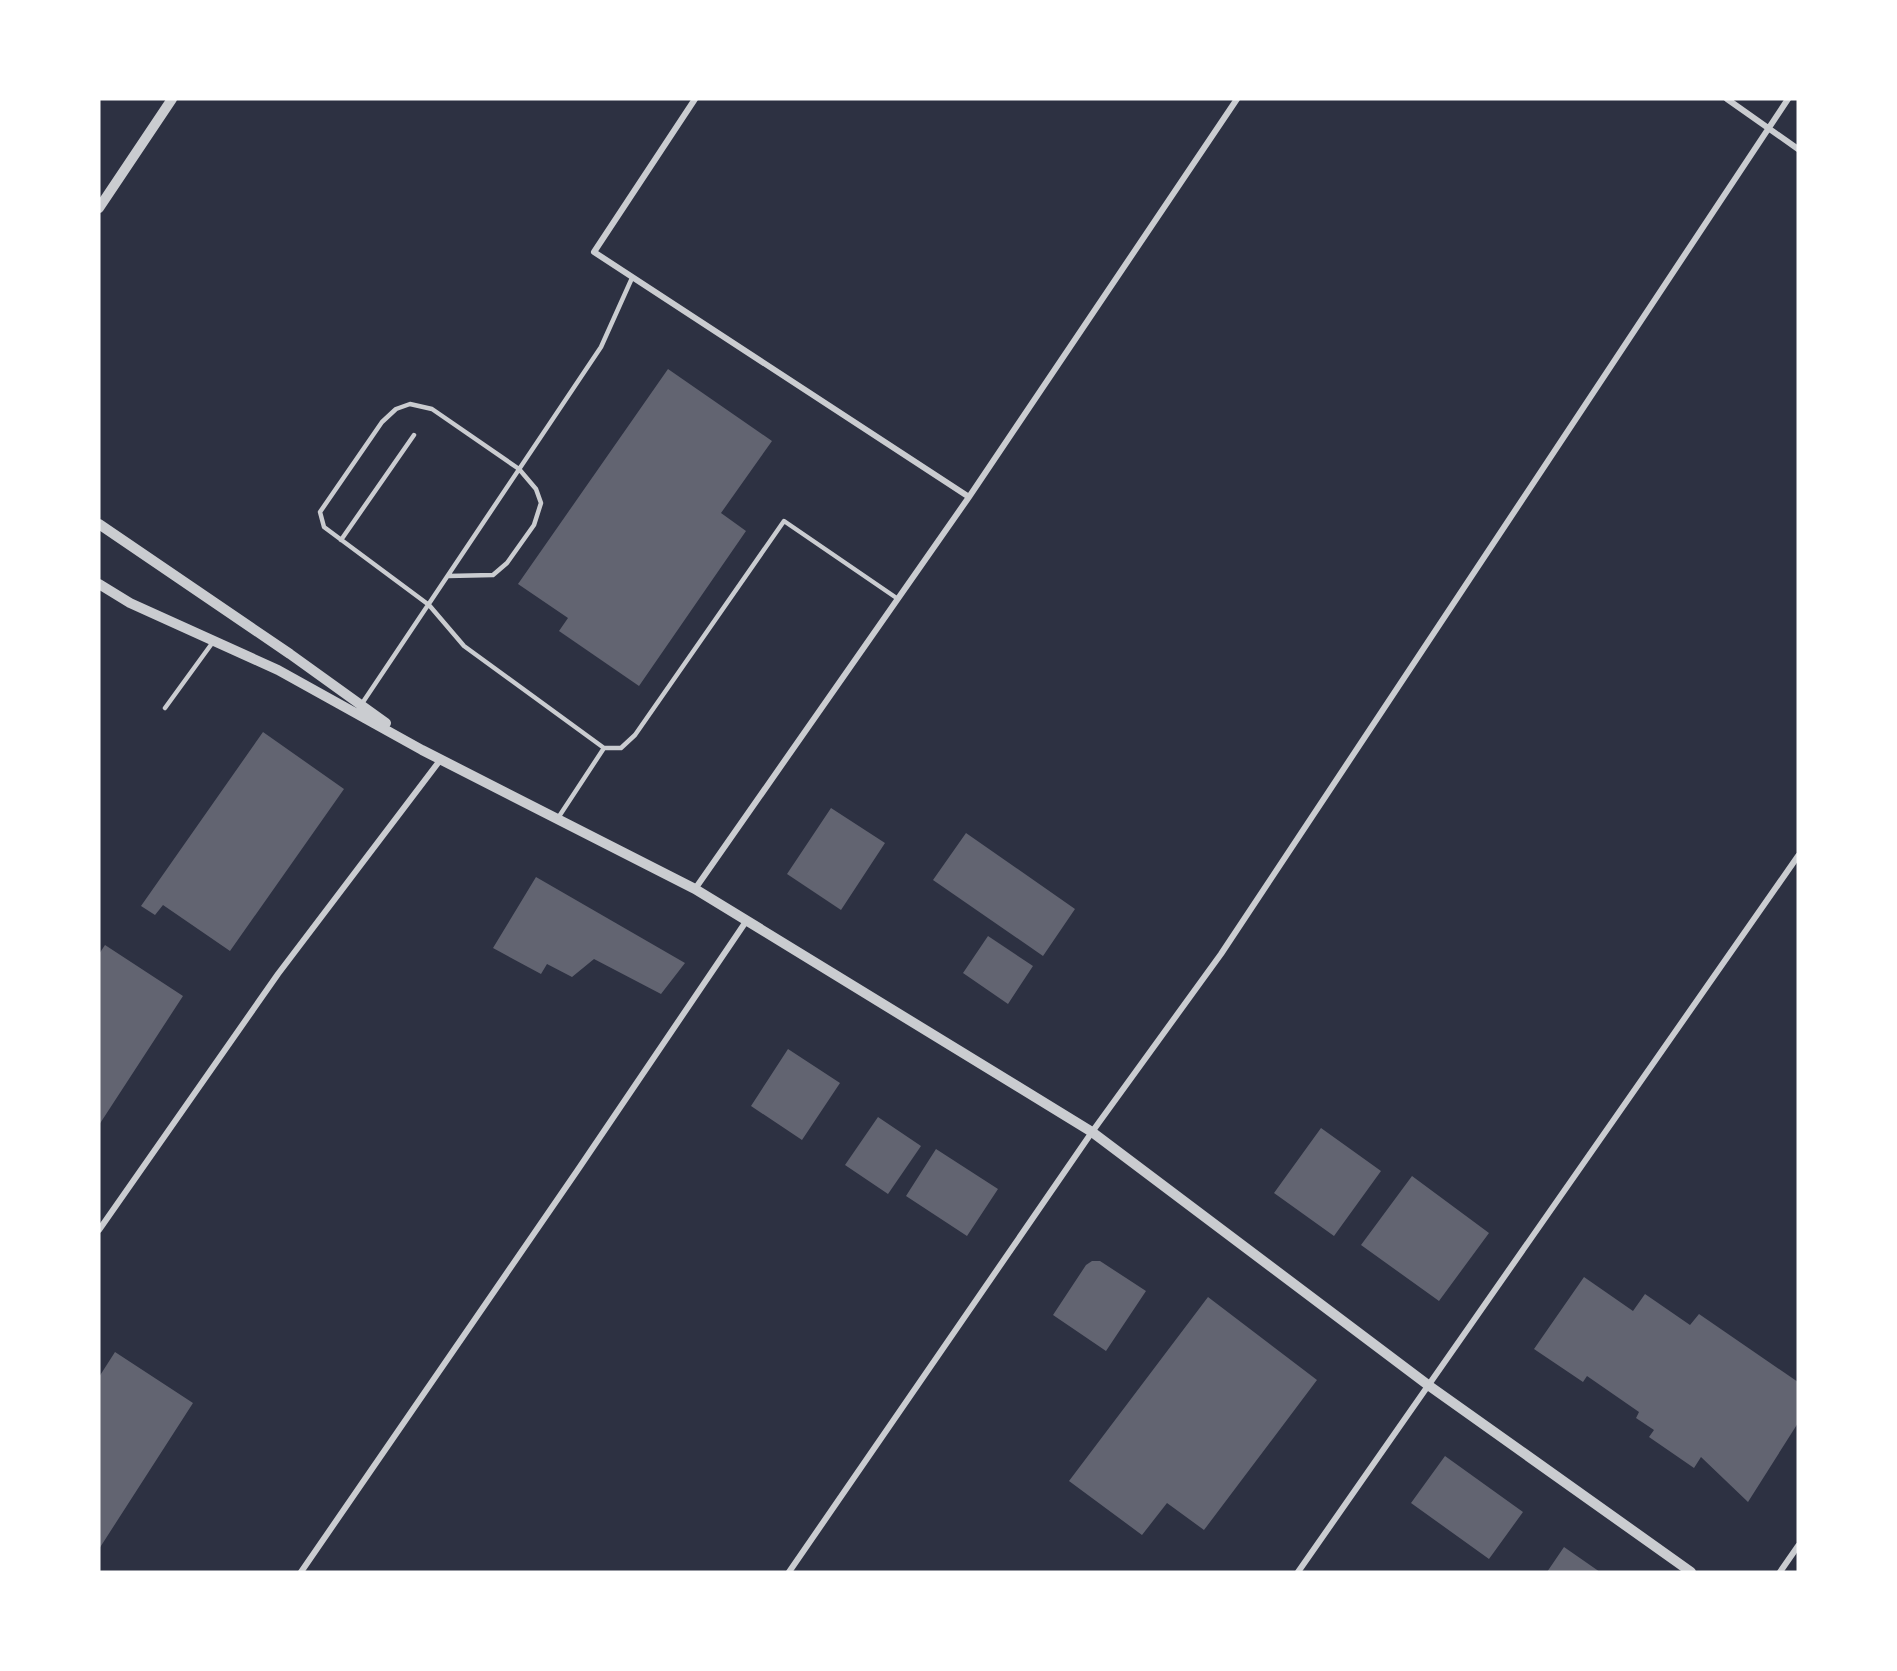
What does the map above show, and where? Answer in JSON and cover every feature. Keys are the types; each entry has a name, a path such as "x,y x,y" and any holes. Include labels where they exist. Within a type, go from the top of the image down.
{"street":[{"path":"99,208 172,99"},
{"path":"694,99 594,252 969,497"},
{"path":"695,889 969,497 1237,99"},
{"path":"1727,99 1798,148"},
{"path":"789,1572 1092,1132 1221,954 1788,99"},
{"path":"99,524 290,654 422,750"},
{"path":"99,584 130,603 278,670 422,750 695,889 1092,1132 1428,1385 1691,1572"},
{"path":"99,1230 279,974 441,759"},
{"path":"1298,1572 1796,865 1798,856"},
{"path":"301,1572 747,920"},
{"path":"1780,1572 1798,1546"}],"lane":[{"path":"361,705 601,346 632,278"},
{"path":"448,576 493,575 507,563 534,525 541,503 536,489 519,469 432,409 410,404 396,409 382,422 320,512 324,527 429,605 464,646 604,748 621,748 636,735 784,521 898,599"},
{"path":"341,540 414,435"},
{"path":"165,708 214,640"},
{"path":"558,818 604,748"}],"building":[{"path":"668,369 772,441 721,513 746,531 639,686 559,631 568,618 518,584"},
{"path":"263,732 344,789 230,951 163,905 155,915 141,906"},
{"path":"831,808 885,843 841,910 787,874"},
{"path":"966,833 1075,909 1043,956 933,880"},
{"path":"536,877 685,963 661,994 594,959 572,977 547,964 541,974 493,948"},
{"path":"988,936 1033,966 1008,1004 963,973"},
{"path":"105,945 183,996 99,1125 99,954"},
{"path":"788,1049 840,1083 802,1140 751,1106"},
{"path":"878,1117 921,1146 888,1194 845,1165"},
{"path":"1321,1128 1381,1171 1334,1236 1274,1193"},
{"path":"936,1149 998,1189 967,1236 906,1196"},
{"path":"1412,1176 1489,1233 1439,1301 1361,1245"},
{"path":"1092,1261 1100,1261 1146,1291 1106,1351 1053,1315 1086,1265"},
{"path":"1584,1277 1633,1311 1645,1294 1690,1325 1699,1314 1798,1382 1798,1423 1748,1502 1701,1457 1694,1468 1649,1437 1654,1430 1636,1418 1639,1412 1587,1376 1583,1382 1534,1349"},
{"path":"1208,1297 1317,1380 1204,1530 1167,1503 1142,1535 1069,1481"},
{"path":"115,1352 193,1403 99,1549 99,1377"},
{"path":"1445,1456 1523,1512 1489,1559 1411,1503"},
{"path":"1564,1547 1600,1572 1547,1572"}]}
